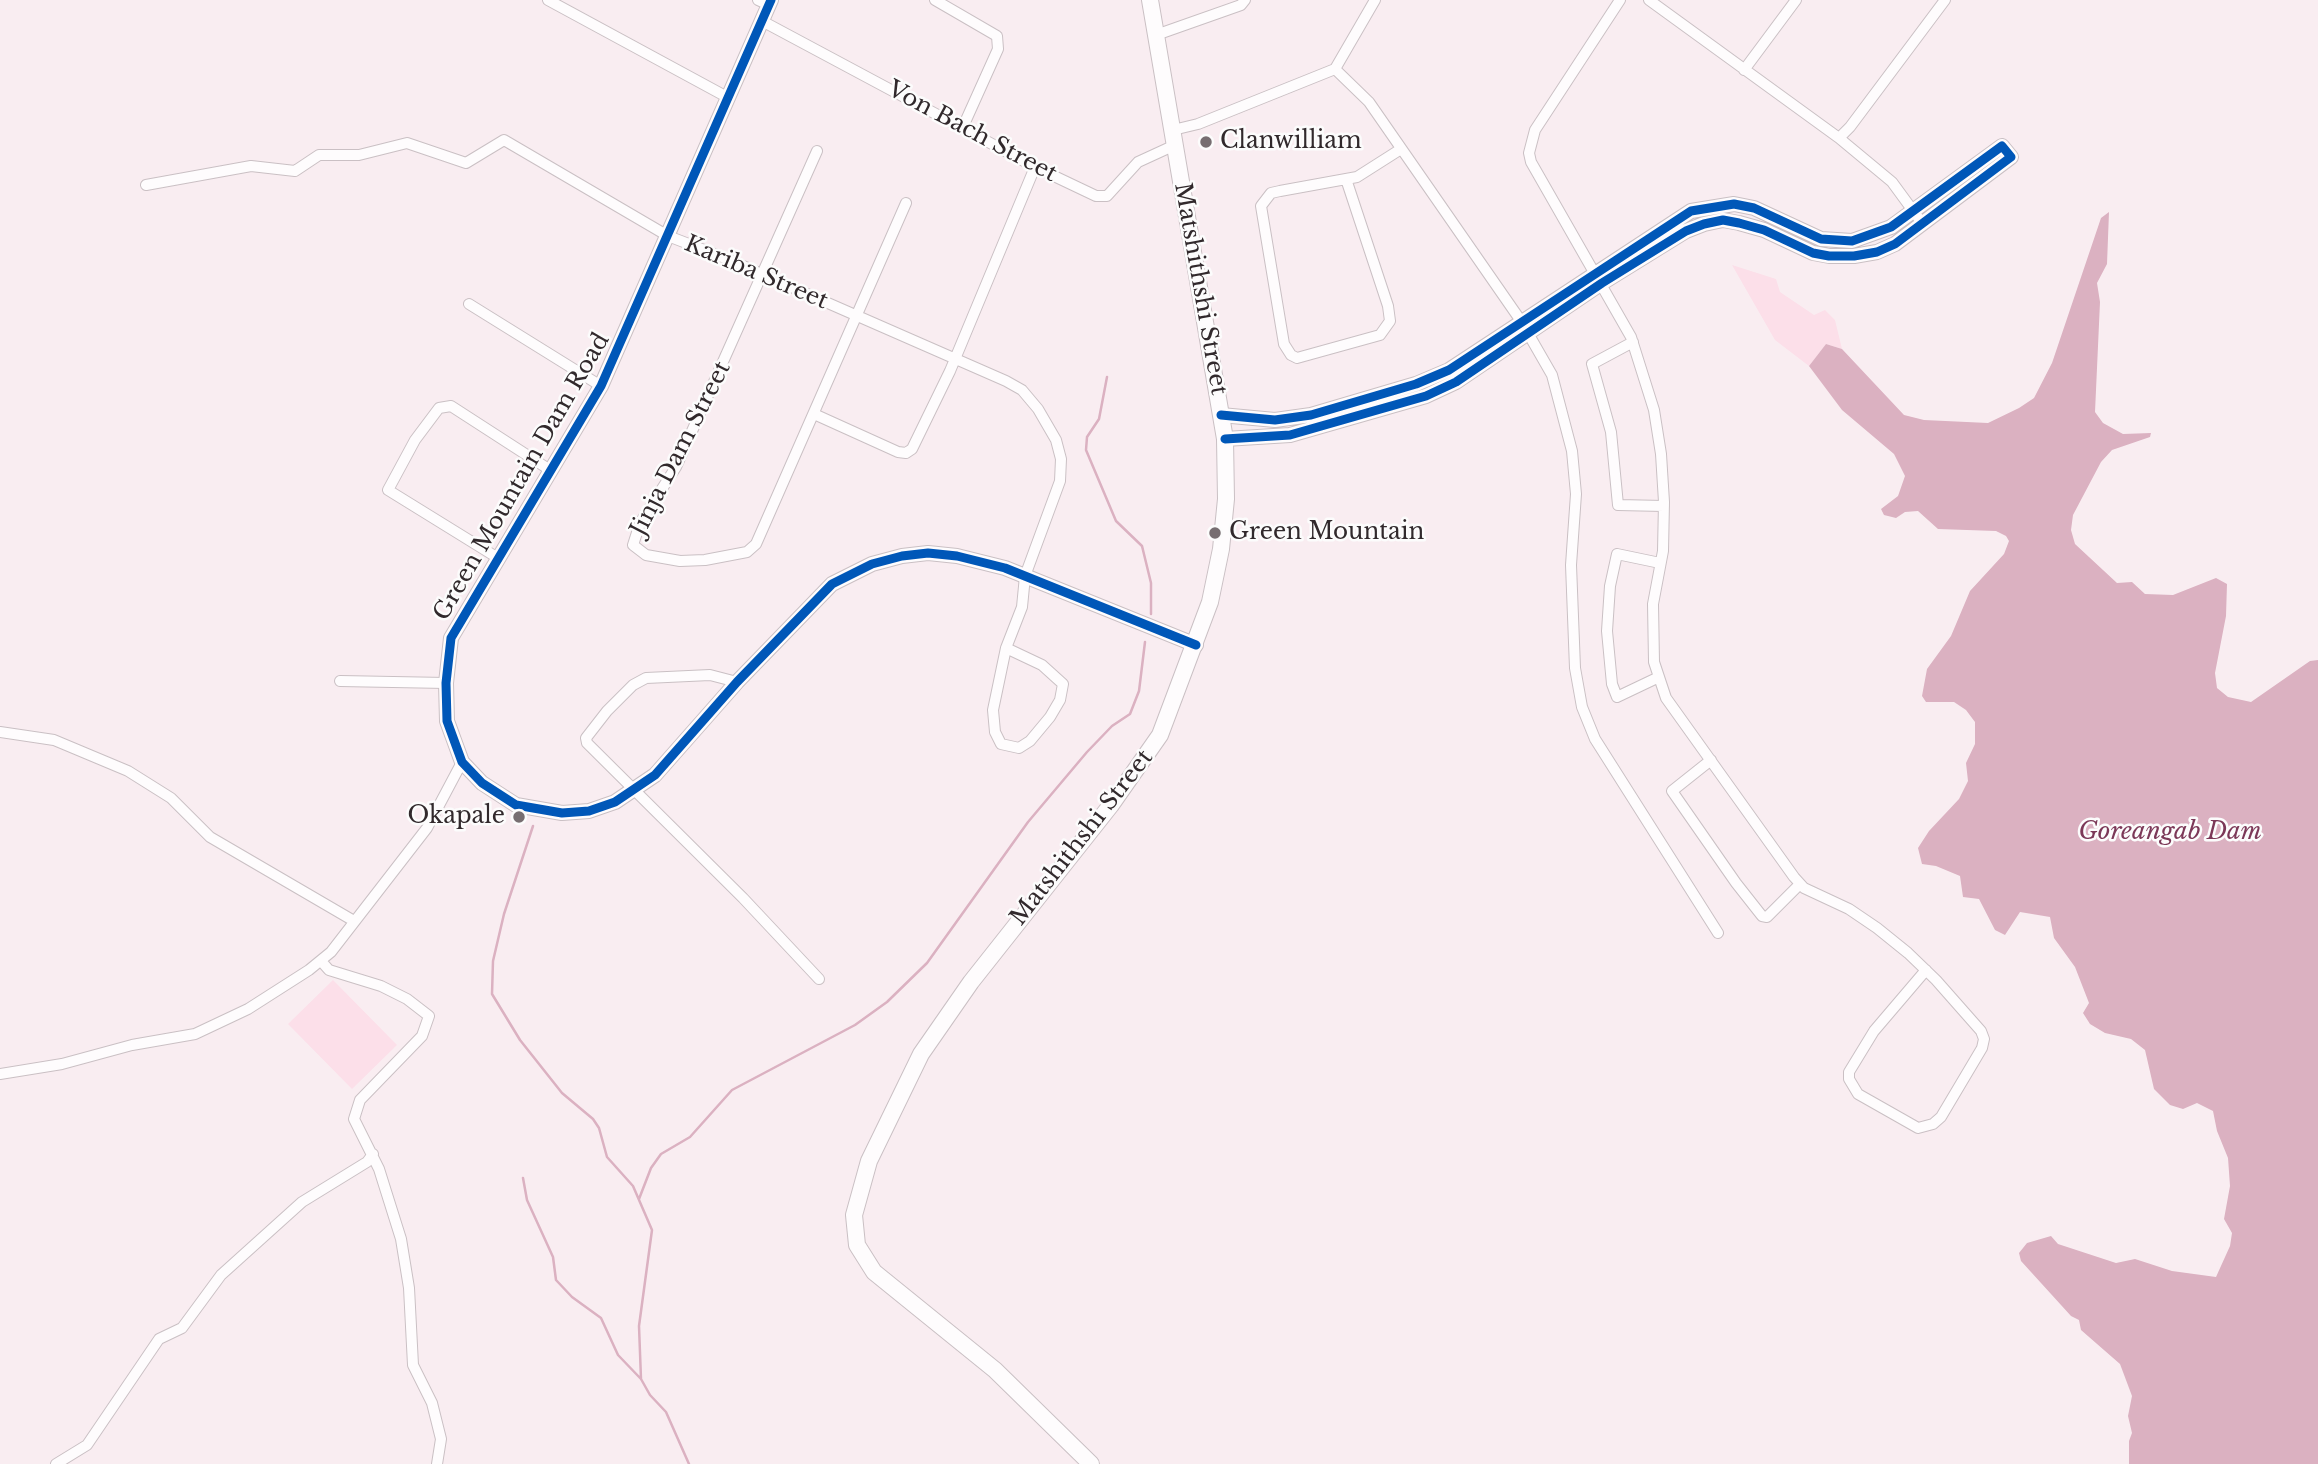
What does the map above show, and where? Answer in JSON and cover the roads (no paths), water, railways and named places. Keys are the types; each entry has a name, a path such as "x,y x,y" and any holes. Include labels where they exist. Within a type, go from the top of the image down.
{"main road":[{"name":"Matshithshi Street","path":"1091,1464 995,1370 874,1272 856,1245 854,1215 869,1161 921,1054 971,982 1111,805 1150,750 1176,699 1209,602 1223,538 1226,499 1225,439 1150,0"}],"street":[{"path":"548,0 727,97"},
{"path":"935,0 998,36 998,49 962,129"},
{"path":"1156,35 1241,5 1245,0"},
{"path":"1174,138 1198,124 1335,69 1375,0"},
{"path":"1620,0 1535,130 1529,153 1531,162 1633,342 1654,410 1661,454 1664,506 1660,563 1653,604 1652,640 1659,677 1666,698 1800,884 1877,928 1926,970 1973,1020 1984,1039 1976,1059 1941,1117 1933,1125 1918,1128 1858,1094 1849,1079 1849,1072 1874,1031 1926,970"},
{"path":"1649,0 1839,138 1892,182 1922,223"},
{"path":"1744,70 1796,0"},
{"path":"1839,138 1945,0"},
{"name":"Green Mountain Dam Road","path":"766,2 762,21 601,386 451,638 446,683 447,721 462,762 496,794 516,805 538,811 589,811 615,802 655,775 737,682 832,584 873,564 928,553 978,560 1025,576 1196,645"},
{"name":"Von Bach Street","path":"762,21 962,129 1096,196 1107,196 1138,162 1174,138"},
{"path":"1335,69 1369,102 1525,327 1552,375 1572,451 1576,494 1572,565 1575,656 1582,707 1595,739 1718,933"},
{"name":"Kariba Street","path":"146,185 251,166 295,171 319,155 359,155 407,143 466,163 504,140 668,236 955,357 1022,390 1038,409 1056,440 1061,459 1060,481 1025,576 1022,607 1006,648 993,710 995,732 1000,744 1019,748 1030,741 1050,716 1060,699 1063,684 1042,665 1006,648"},
{"path":"1225,439 1290,435 1426,396 1456,382 1525,327 1691,211 1734,204 1754,208 1801,232 1833,241 1872,236 1891,227 2003,146 2011,157 1895,244 1877,252 1829,256 1793,245 1764,230 1723,220 1686,231 1598,277"},
{"path":"1346,179 1388,306 1390,321 1380,335 1297,358 1291,355 1284,344 1262,206 1271,192 1346,179 1368,171 1401,149"},
{"path":"764,275 817,151"},
{"path":"814,414 906,453 918,438 955,357 1035,167"},
{"name":"Jinja Dam Street","path":"764,275 676,467 640,523 633,545 646,555 680,561 747,552 763,532 906,203"},
{"path":"469,304 601,386"},
{"path":"1221,415 1275,420 1311,415 1416,384 1449,370 1525,327"},
{"path":"1633,342 1592,363 1611,432 1618,505 1664,506"},
{"path":"498,558 388,490 415,440 439,408 451,406 550,470"},
{"path":"1659,677 1618,697 1612,684 1606,631 1610,586 1617,554 1660,563"},
{"path":"737,682 710,674 646,678 633,685 607,711 586,738 587,743 819,979"},
{"path":"340,681 446,683"},
{"path":"0,732 54,740 128,771 171,798 210,837 354,921"},
{"path":"1711,760 1672,791 1736,883 1762,916 1767,917 1800,884"},
{"path":"0,1074 62,1064 122,1048 195,1034 248,1009 321,961 427,828 462,762"},
{"path":"321,961 330,970 381,986 429,1016 422,1036 370,1088 354,1110 354,1119 373,1154 406,1265 413,1365 437,1419 441,1439 437,1464"},
{"path":"56,1464 88,1445 159,1339 181,1328 221,1275 302,1202 367,1163 373,1154"}],"water":[{"name":"Goreangab Dam","path":"2109,212 2107,264 2097,283 2100,302 2095,412 2103,423 2123,434 2151,433 2150,437 2112,450 2101,462 2073,515 2071,530 2075,544 2117,583 2132,582 2145,594 2173,595 2216,578 2227,584 2226,616 2215,673 2217,688 2228,697 2251,702 2310,661 2318,660 2318,1464 2129,1464 2129,1441 2132,1433 2128,1416 2132,1396 2120,1364 2081,1330 2079,1320 2071,1316 2021,1261 2019,1253 2027,1243 2051,1236 2058,1244 2116,1263 2135,1259 2172,1271 2216,1277 2230,1246 2232,1233 2224,1219 2230,1186 2228,1158 2217,1131 2213,1111 2197,1103 2183,1109 2170,1105 2154,1089 2145,1050 2131,1039 2105,1033 2090,1024 2083,1013 2089,1003 2075,967 2054,938 2050,917 2020,912 2005,935 1995,930 1979,899 1963,897 1960,876 1936,866 1922,864 1918,848 1929,831 1959,799 1968,781 1966,763 1975,744 1975,722 1966,710 1954,702 1926,702 1922,696 1927,669 1951,636 1970,591 2004,554 2009,541 2006,536 1996,531 1938,529 1918,511 1905,512 1896,518 1884,515 1881,509 1898,496 1905,476 1894,454 1842,410 1809,366 1826,344 1842,349 1904,415 1924,420 1988,423 2019,408 2034,398 2052,363 2101,218"}],"waterway":[{"path":"1107,377 1099,419 1087,437 1086,450 1116,521 1142,546 1151,583 1151,614"},
{"path":"639,1199 651,1168 661,1154 690,1137 732,1090 855,1025 887,1002 927,963 1028,822 1087,752 1112,726 1130,714 1139,691 1145,642"},
{"path":"533,826 504,914 493,961 492,994 520,1040 562,1093 593,1119 599,1128 607,1157 633,1186 652,1230 639,1326 641,1379 650,1395 666,1412 689,1464"},
{"path":"523,1178 527,1200 553,1257 556,1280 572,1297 601,1318 618,1355 641,1379"}],"place":[{"name":"Clanwilliam","path":"1206,142"},
{"name":"Green Mountain","path":"1215,533"},
{"name":"Okapale","path":"519,817"}]}
